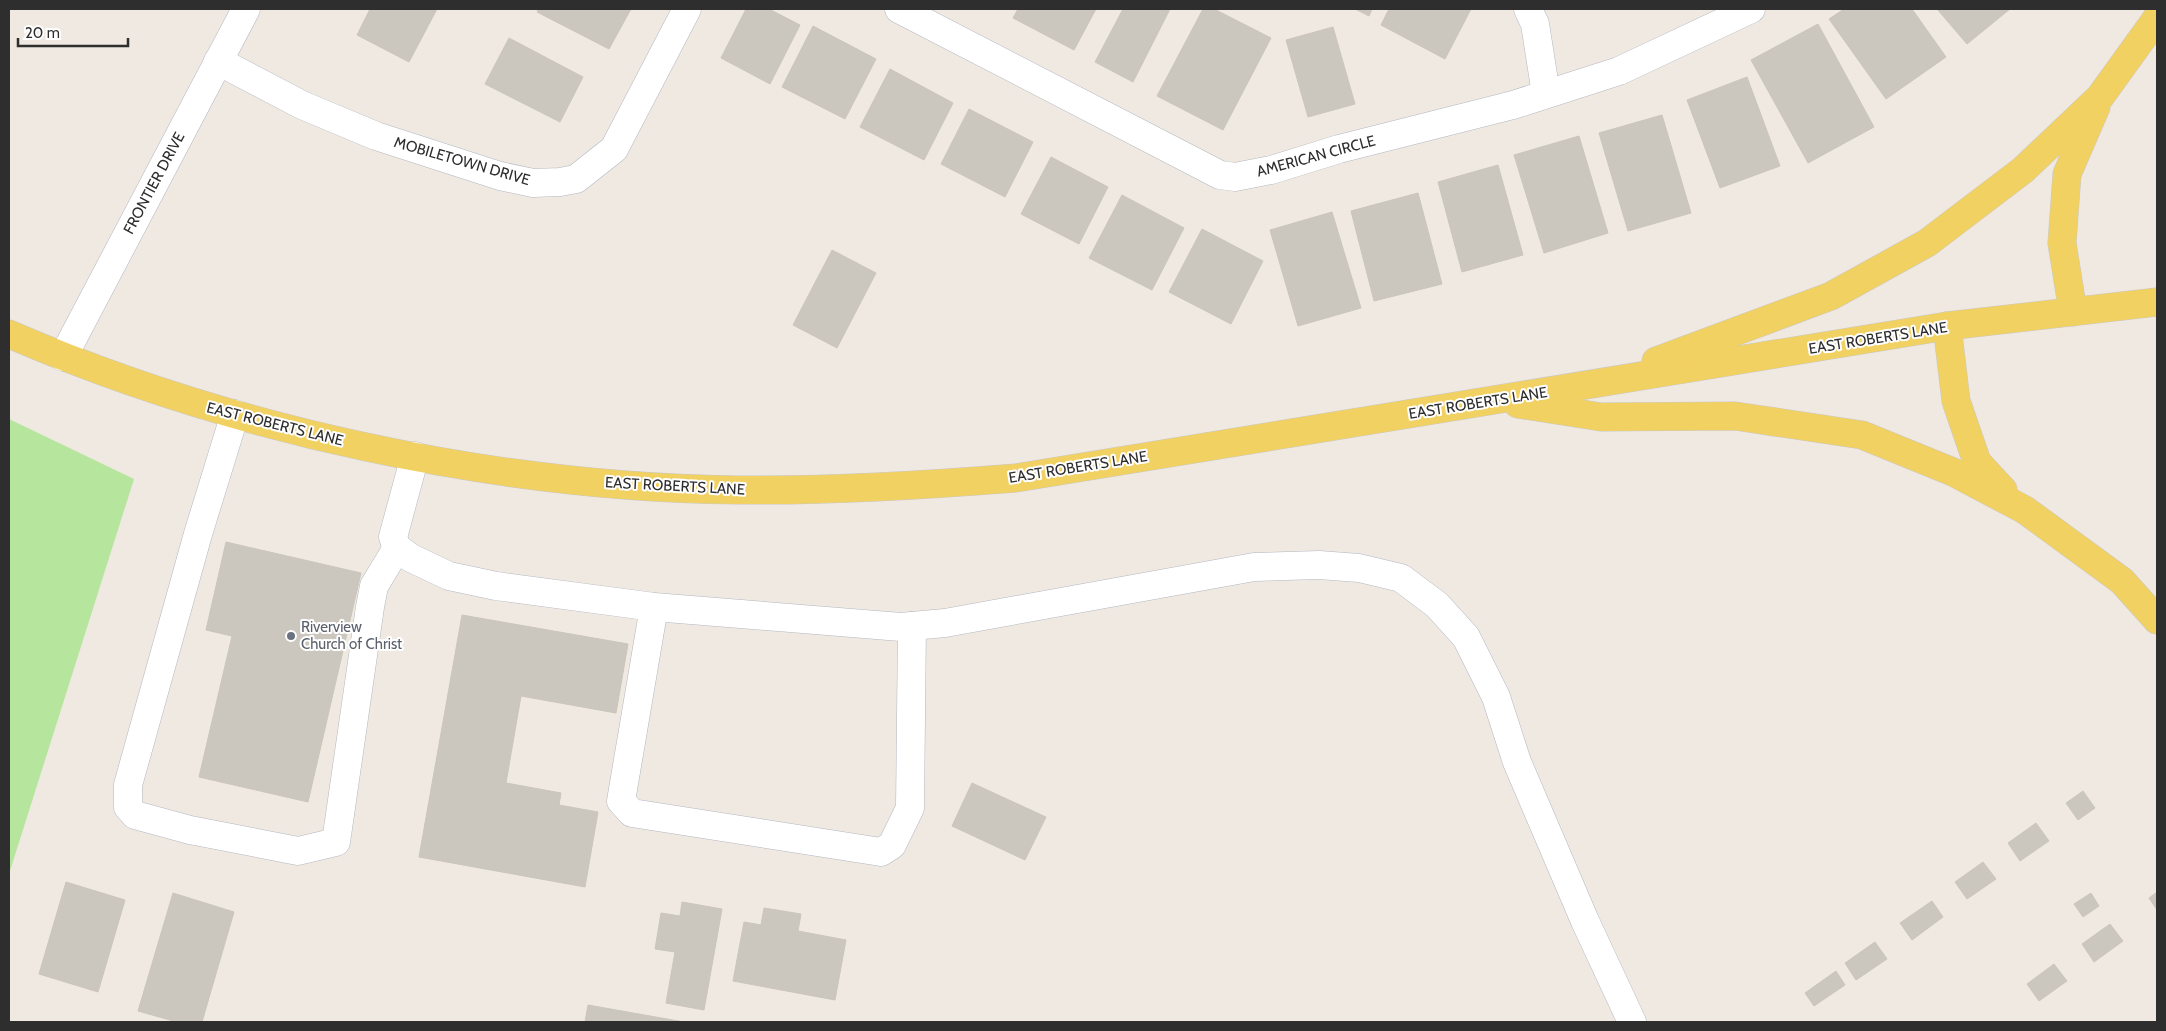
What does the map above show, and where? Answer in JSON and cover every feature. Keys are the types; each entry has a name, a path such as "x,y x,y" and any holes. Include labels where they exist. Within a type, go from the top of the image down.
{"main road":[{"path":"1597,383 1831,296 1928,242 2023,170 2100,97 2157,18"},
{"path":"2072,312 2062,243 2067,174 2100,97"},
{"name":"EAST ROBERTS LANE","path":"9,334 64,357 208,407 339,441 455,464 595,482 736,490 876,489 1016,478 1947,326 2157,302"},
{"path":"1947,326 1956,401 1977,462 1996,484 2025,510 2122,581 2157,620"},
{"path":"1494,400 1601,416 1735,416 1862,435 1953,472 2025,510"}],"street":[{"name":"FRONTIER DRIVE","path":"64,357 246,9"},
{"name":"MOBILETOWN DRIVE","path":"218,61 302,105 376,136 500,176 533,183 560,182 576,179 614,149 687,9"},
{"name":"AMERICAN CIRCLE","path":"899,9 1220,175 1235,178 1271,170 1339,148 1513,105 1619,72 1751,9"},
{"path":"1528,9 1535,24 1546,94"},
{"path":"235,414 198,534 128,785 128,807 135,815 190,830 298,851 336,842 374,586 397,548"},
{"path":"415,456 392,537 397,548 411,558 449,576 496,586 654,606 912,626 945,623 1254,567 1319,564 1359,568 1401,578 1437,605 1466,637 1496,698 1518,762 1585,921 1632,1022"},
{"path":"654,606 621,801 632,812 881,852 892,845 910,808 912,626"}],"green space":[{"path":"9,419 134,479 9,874"}],"building":[{"path":"370,9 437,9 409,62 357,35"},
{"path":"539,9 631,9 609,49 537,12"},
{"path":"746,9 769,9 800,25 770,84 721,58"},
{"path":"1018,9 1096,9 1074,50 1013,18"},
{"path":"1123,9 1170,9 1133,82 1095,62"},
{"path":"1203,9 1214,9 1271,38 1223,130 1157,96"},
{"path":"1355,9 1372,9 1369,16"},
{"path":"1389,9 1471,9 1445,59 1381,25"},
{"path":"1844,9 1912,9 1946,57 1886,99 1829,19"},
{"path":"1937,9 2010,9 1967,44"},
{"path":"1818,24 1874,127 1808,163 1751,60"},
{"path":"813,26 876,59 845,119 782,87"},
{"path":"1333,27 1355,104 1308,117 1286,40"},
{"path":"509,38 583,77 560,122 485,84"},
{"path":"890,69 953,103 924,160 860,127"},
{"path":"1747,77 1780,166 1720,188 1687,100"},
{"path":"969,109 1033,142 1005,197 941,164"},
{"path":"1662,115 1691,213 1628,231 1599,133"},
{"path":"1579,136 1608,233 1544,253 1514,155"},
{"path":"1051,157 1108,187 1079,244 1021,214"},
{"path":"1498,165 1523,255 1462,272 1438,182"},
{"path":"1418,193 1442,284 1374,301 1351,211"},
{"path":"1122,195 1184,228 1152,290 1089,258"},
{"path":"1332,212 1361,308 1298,326 1270,230"},
{"path":"1202,229 1263,261 1231,324 1169,292"},
{"path":"832,250 876,273 837,348 793,325"},
{"path":"226,542 361,573 308,802 199,777 232,636 206,630"},
{"path":"462,615 628,644 616,713 521,696 506,783 561,793 559,805 598,812 585,887 419,857"},
{"path":"972,783 1046,817 1025,860 952,826"},
{"path":"2083,791 2095,808 2078,820 2066,803"},
{"path":"2036,823 2049,841 2020,861 2008,843"},
{"path":"1983,862 1996,879 1967,899 1955,882"},
{"path":"66,882 125,900 98,992 39,974"},
{"path":"2157,892 2157,910 2149,898"},
{"path":"173,893 234,912 202,1022 177,1022 138,1011"},
{"path":"2091,893 2099,906 2083,917 2074,904"},
{"path":"1932,901 1943,917 1912,940 1900,923"},
{"path":"682,902 722,909 704,1010 666,1003 675,952 655,949 661,913 680,916"},
{"path":"764,908 801,914 798,931 846,940 835,1000 733,981 744,922 761,925"},
{"path":"2110,924 2123,941 2094,962 2082,944"},
{"path":"1875,942 1887,959 1856,980 1845,963"},
{"path":"2054,964 2067,981 2039,1001 2027,984"},
{"path":"1836,971 1845,985 1814,1006 1805,993"},
{"path":"588,1005 684,1022 585,1022"}],"place":[{"name":"Riverview Church of Christ","path":"291,636"}]}
